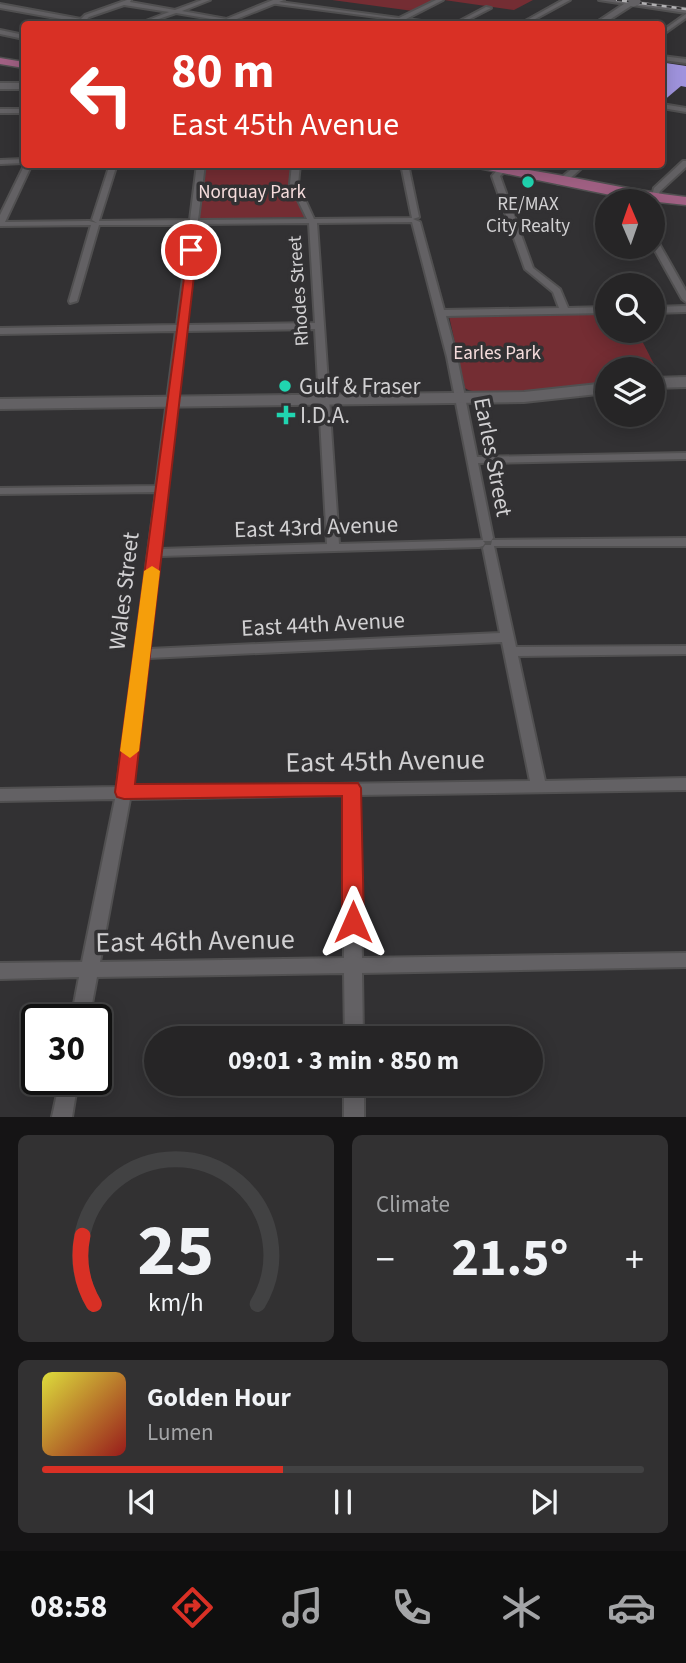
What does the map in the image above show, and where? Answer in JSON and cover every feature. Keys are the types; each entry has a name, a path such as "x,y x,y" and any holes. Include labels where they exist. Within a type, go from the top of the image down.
{"main road":[{"path":"229,20 276,2"},
{"path":"603,21 634,2"},
{"path":"1,61 21,65"},
{"path":"0,86 21,86"},
{"path":"499,168 602,189"},
{"path":"665,197 686,199"},
{"path":"665,382 684,381"},
{"path":"0,404 524,397 595,389"}],"street":[{"path":"84,21 133,0"},
{"path":"149,21 207,0"},
{"path":"399,21 440,0"},
{"path":"529,21 568,0"},
{"path":"602,0 634,2 686,13"},
{"path":"276,2 390,21"},
{"path":"124,3 229,20"},
{"path":"0,6 71,21"},
{"path":"463,21 488,8"},
{"path":"665,30 686,13"},
{"path":"363,21 370,18"},
{"path":"0,32 21,36"},
{"path":"665,58 686,61"},
{"path":"665,106 686,110"},
{"path":"0,111 21,111"},
{"path":"0,162 21,163"},
{"path":"662,189 686,163"},
{"path":"25,168 0,224 414,219"},
{"path":"73,301 113,168"},
{"name":"Wales Street","path":"83,1004 124,792 201,168"},
{"name":"Rhodes Street","path":"296,168 294,184 312,220 333,546"},
{"name":"Earles Street","path":"405,168 414,219 460,398 538,785"},
{"path":"494,168 529,269 556,291 565,311"},
{"path":"563,181 578,168"},
{"path":"664,259 686,299"},
{"path":"665,310 686,309"},
{"path":"440,313 595,310"},
{"path":"0,331 319,326"},
{"path":"472,460 686,456"},
{"path":"0,491 162,489"},
{"name":"East 43rd Avenue","path":"154,553 333,546 686,542"},
{"name":"East 44th Avenue","path":"141,653 220,652 317,643 686,650"},
{"name":"East 45th Avenue","path":"0,795 686,784"},
{"path":"351,788 354,1026"},
{"name":"East 46th Avenue","path":"0,971 686,960"},
{"path":"62,1117 66,1095"},
{"path":"354,1096 354,1117"}],"green space":[{"path":"332,0 434,0 434,1 413,11"},
{"path":"444,0 533,0 514,10"},
{"name":"Norquay Park","path":"205,168 291,168 290,184 306,217 199,219"},
{"name":"Earles Park","path":"595,312 595,343 643,343 650,357 595,357 595,384 509,392 473,391 465,388 449,316"}],"building":[{"path":"665,64 686,66 686,87 681,86 665,99"}],"railway":[{"path":"617,0 686,9"}],"slow traffic":[{"path":"130,751 152,571"}],"place":[{"name":"RE/MAX City Realty","path":"528,182"},
{"name":"Gulf & Fraser","path":"285,386"},
{"name":"I.D.A.","path":"286,415"}],"route":[{"path":"191,250 124,792 351,788 353,922"}]}
